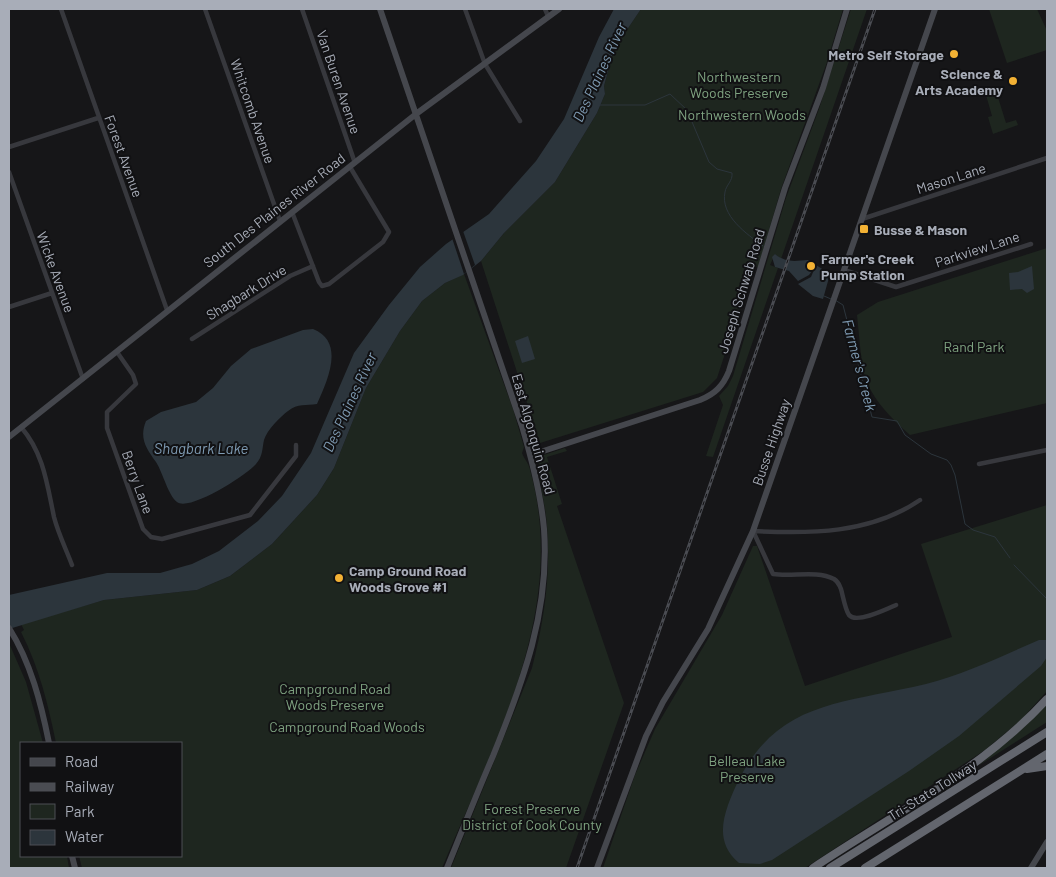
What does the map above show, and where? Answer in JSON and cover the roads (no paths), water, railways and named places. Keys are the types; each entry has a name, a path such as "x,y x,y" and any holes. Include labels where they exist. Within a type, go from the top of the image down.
{"highway":[{"path":"813,868 943,784 1004,741 1047,699"},
{"name":"Tri-State Tollway","path":"830,868 1047,732"},
{"path":"865,868 1047,754"},
{"path":"1023,769 1047,766"}],"main road":[{"name":"East Algonquin Road","path":"380,9 457,233 530,455 540,493 544,530 544,584 540,617 533,649 517,696 447,868"},
{"name":"South Des Plaines River Road","path":"9,437 416,114 559,9"},
{"name":"Joseph Schwab Road","path":"530,455 700,400 714,393 721,386 732,362 785,188 822,88 846,9"},
{"name":"Busse Highway","path":"598,868 646,736 663,702 708,629 753,531 935,9"},
{"path":"9,628 36,687 49,742"},
{"path":"1032,868 1047,842"}],"street":[{"name":"Forest Avenue","path":"61,9 167,310"},
{"name":"Whitcomb Avenue","path":"205,9 280,221"},
{"name":"Van Buren Avenue","path":"302,9 352,165 389,232 383,242 330,284 324,286 320,284 313,266"},
{"path":"465,9 485,64 520,121"},
{"path":"545,9 548,16"},
{"path":"9,146 98,118"},
{"name":"Mason Lane","path":"862,219 1047,158"},
{"name":"Wicke Avenue","path":"9,172 84,379"},
{"path":"292,212 313,266"},
{"name":"Parkview Lane","path":"844,270 896,287 1032,244"},
{"name":"Shagbark Drive","path":"192,340 290,276 313,266"},
{"path":"9,307 52,293"},
{"name":"Berry Lane","path":"116,352 133,376 136,384 107,412 107,428 143,529 151,537 162,539 250,515 296,456 296,445"},
{"path":"21,427 36,448 54,506 54,516 72,565"},
{"path":"979,464 1047,450"},
{"path":"896,605 863,618 852,618 848,614 838,582 833,579 808,574 790,576 773,574 753,531 794,534 840,531 894,513 920,500"}],"water":[{"name":"Des Plaines River","path":"614,9 641,9 614,49 604,86 605,94 597,113 555,182 504,233 481,261 463,275 445,283 422,301 400,331 366,388 334,468 317,495 272,544 230,576 197,590 104,600 9,629 9,595 107,573 160,573 192,564 219,551 258,521 282,496 311,453 354,353 389,305 420,267 446,244 489,214 536,161 564,119 599,37"},
{"path":"775,254 787,260 808,260 810,261 806,267 812,271 809,275 798,281 789,271 775,267 772,257"},
{"path":"816,265 830,274 823,299 813,296 798,284 811,277"},
{"path":"1032,266 1034,289 1027,293 1022,289 1010,290 1009,273 1018,272"},
{"name":"Shagbark Lake","path":"313,329 323,335 329,343 331,352 329,374 317,404 295,407 281,417 266,436 258,461 242,476 218,491 193,502 183,504 177,502 171,494 143,438 146,421 161,412 196,402 213,388 231,366 251,349 303,330"},
{"path":"528,336 535,359 522,363 515,341"},
{"path":"1039,640 1047,640 1047,657 1041,666 959,736 909,771 772,860 760,864 739,863 728,850 723,837 723,829 728,805 744,771 762,745 783,726 807,713 833,704 926,684 955,675"}],"waterway":[{"name":"Farmer's Creek","path":"600,105 645,105 670,94 687,110 709,162 717,169 732,173 725,192 727,209 736,223 763,246"},
{"name":"Farmer's Creek","path":"824,296 831,299"},
{"name":"Farmer's Creek","path":"835,300 843,305 872,417 897,421 905,435 931,454 947,460 955,475 965,524 973,530 995,537 1010,558"},
{"name":"Farmer's Creek","path":"1014,565 1047,599"}],"railway":[{"path":"577,868 875,9"}],"place":[{"name":"Metro Self Storage","path":"954,54"},
{"name":"Science & Arts Academy","path":"1013,81"},
{"name":"Busse & Mason","path":"864,229"},
{"name":"Farmer's Creek Pump Station","path":"811,266"},
{"name":"Camp Ground Road Woods Grove #1","path":"339,578"}],"park label":[{"name":"Northwestern Woods Preserve","path":"739,84"},
{"name":"Northwestern Woods","path":"742,114"},
{"name":"Rand Park","path":"974,346"},
{"name":"Campground Road Woods Preserve","path":"335,696"},
{"name":"Campground Road Woods","path":"347,726"},
{"name":"Belleau Lake Preserve","path":"747,768"},
{"name":"Forest Preserve District of Cook County","path":"532,816"}]}
